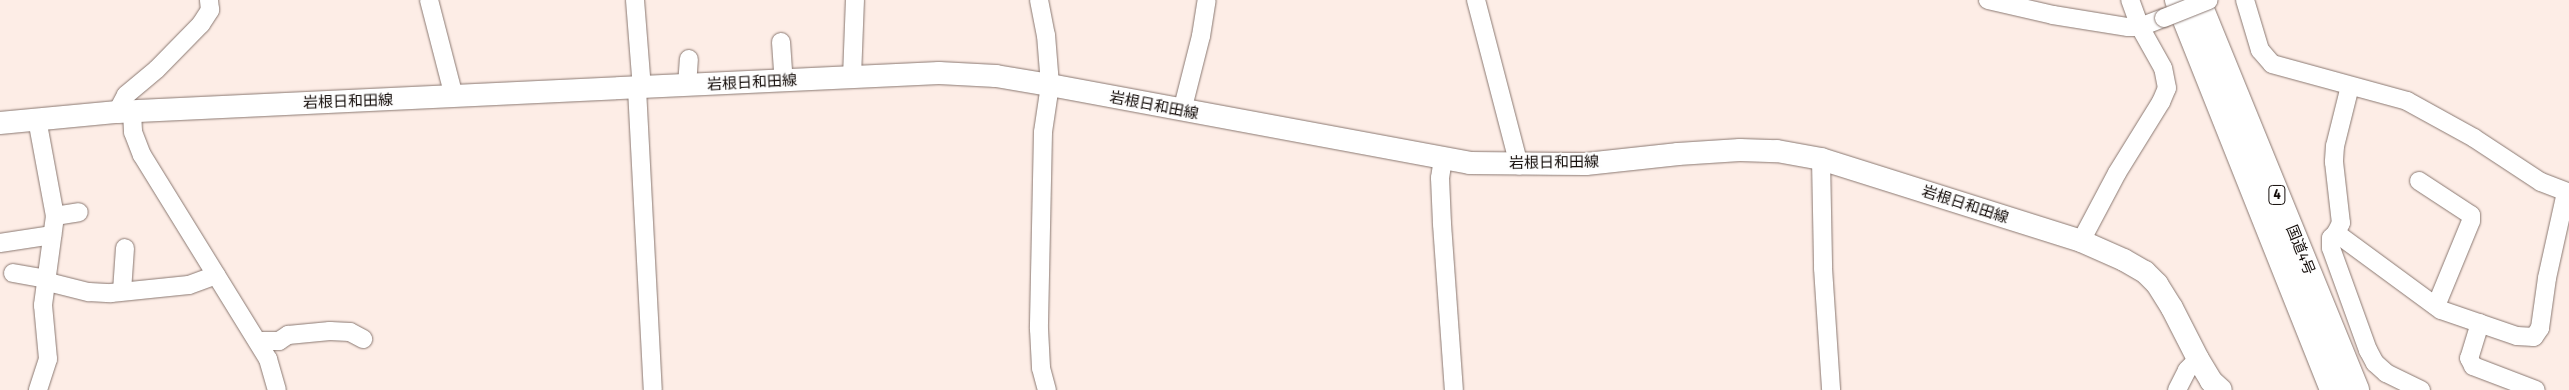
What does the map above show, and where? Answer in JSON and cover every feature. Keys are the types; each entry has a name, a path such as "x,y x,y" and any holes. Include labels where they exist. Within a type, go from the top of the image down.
{"highway":[{"name":"国道4号","path":"2198,0 2356,390"},
{"name":"国道4号","path":"2171,9 2333,390"}],"main road":[{"name":"岩根日和田線","path":"0,123 124,112 639,89 852,77 964,74 1050,85 1470,163 1519,165 1586,164 1740,150 1777,151 1821,159 2081,241 2133,265 2157,284 2211,381 2221,390"}],"street":[{"path":"209,0 210,10 201,24 157,68 133,88 124,112 142,155 258,341 271,365 277,390"},
{"path":"429,0 454,97"},
{"path":"635,0 653,390"},
{"path":"852,77 855,0"},
{"path":"1039,0 1046,35 1050,85 1043,132 1039,329 1041,368 1047,390"},
{"path":"1182,111 1208,0"},
{"path":"1476,0 1519,165"},
{"path":"1988,0 2053,15 2140,27 2171,9 2209,0"},
{"path":"2081,241 2118,173 2161,102 2167,88 2163,68 2140,27 2130,0"},
{"path":"2245,0 2255,36 2264,58 2272,64 2407,101 2474,138 2541,182 2568,192 2547,278 2538,332 2534,337 2518,336 2436,306 2336,233"},
{"path":"781,42 784,81"},
{"path":"687,86 689,59"},
{"path":"2350,86 2335,146 2334,162 2340,223 2336,233 2331,238 2333,257 2372,357 2386,373 2421,390"},
{"path":"37,119 55,216 43,305 48,359 38,390"},
{"path":"1443,158 1440,178 1442,224 1454,390"},
{"path":"1821,159 1823,268 1831,390"},
{"path":"2419,182 2471,215 2471,221 2436,306"},
{"path":"55,216 79,212"},
{"path":"0,243 52,235"},
{"path":"122,291 125,248"},
{"path":"13,273 47,279 52,283 89,292 189,285 216,275"},
{"path":"2480,323 2469,358 2473,366 2536,390"},
{"path":"258,341 279,341 288,335 330,331 350,332 363,339"},
{"path":"2177,390 2187,370 2198,359"}]}
